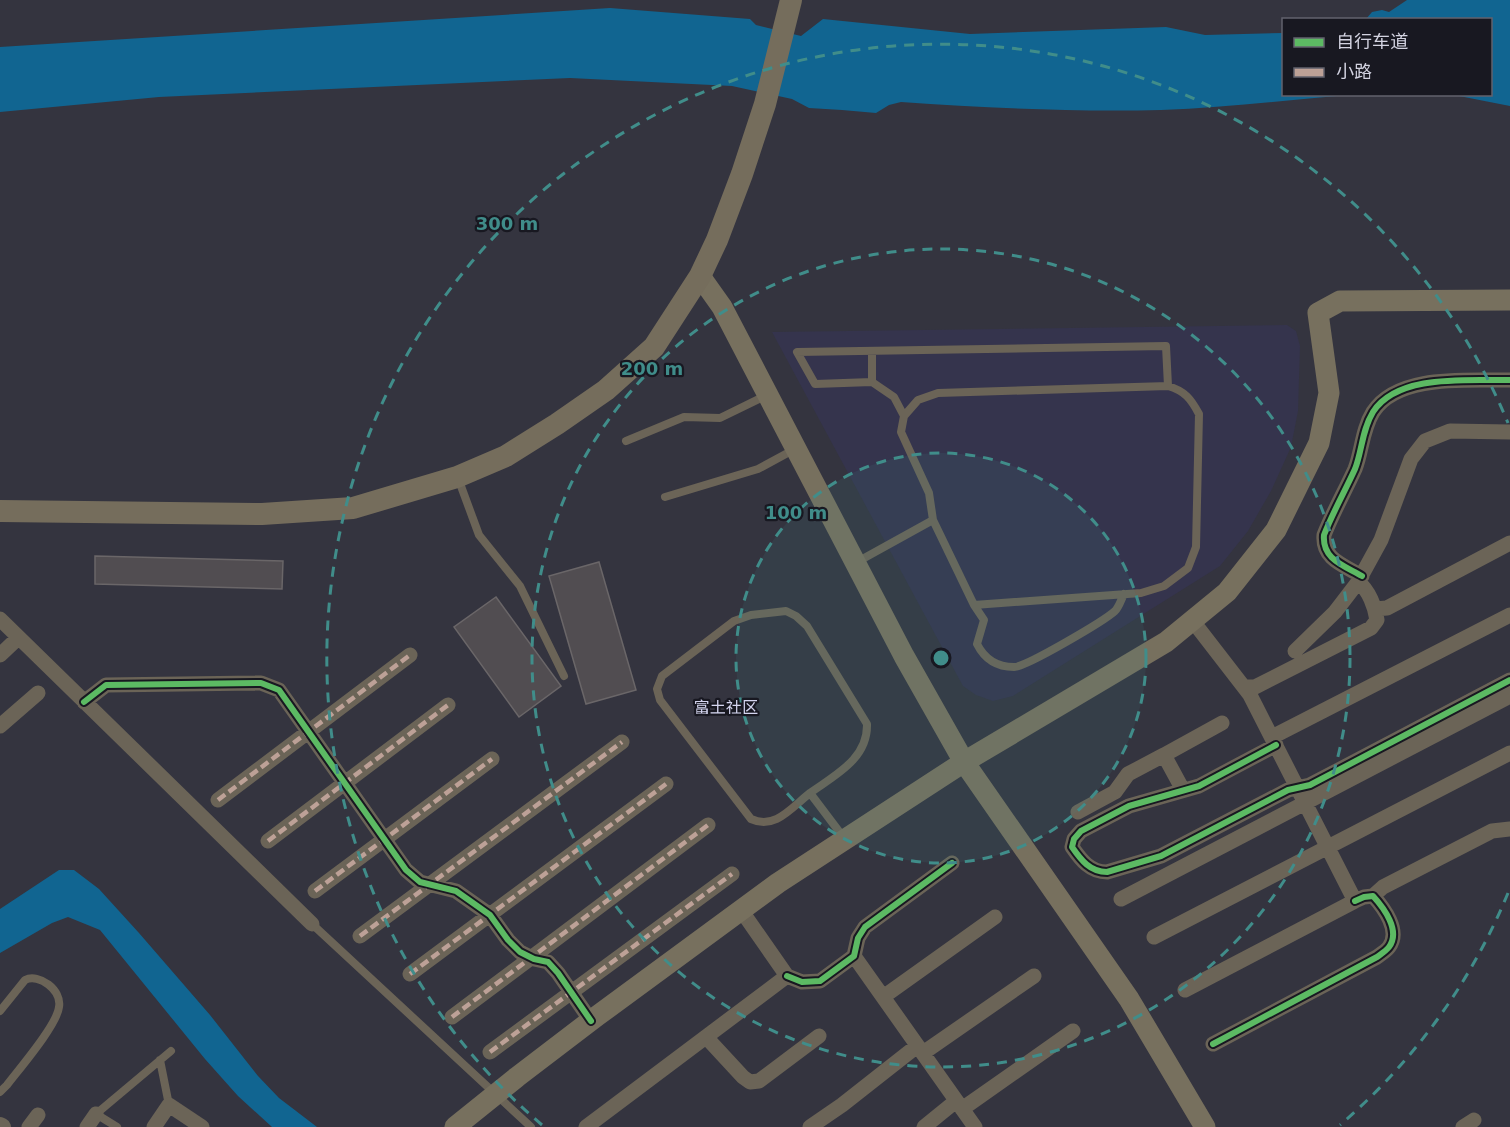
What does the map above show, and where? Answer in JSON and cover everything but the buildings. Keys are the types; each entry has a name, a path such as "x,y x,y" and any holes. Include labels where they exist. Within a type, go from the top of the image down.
{"main road":[{"path":"0,511 262,514 353,508 457,477 506,456 606,390 654,347 700,276 717,240 742,174 765,104 791,0"},
{"path":"700,276 722,307 904,656 964,762 1129,999 1205,1127"},
{"path":"455,1127 591,1021 778,883 964,762 1166,642 1227,592 1276,530 1319,443 1329,393 1318,314 1340,301 1510,300"}],"street":[{"path":"1244,687 1255,687 1371,628 1377,620 1375,609 1360,579 1327,554 1323,547 1324,535 1355,467 1366,426 1374,411 1394,394 1425,383 1510,380"},
{"path":"1295,651 1335,612 1360,579 1381,540 1411,459 1425,441 1450,431 1510,432"},
{"path":"1375,609 1387,608 1510,543"},
{"path":"1510,615 1274,741 1199,786 1129,806 1081,831 1074,839 1072,847 1089,867 1099,872 1107,872 1161,856 1288,790 1310,785 1510,680"},
{"path":"0,620 312,924"},
{"path":"1192,620 1250,695 1355,901"},
{"path":"0,655 18,638"},
{"path":"218,800 410,655"},
{"path":"84,702 106,685 261,683 279,690 406,870 420,882 456,891 490,915 520,952 548,962 591,1021"},
{"path":"0,726 38,693"},
{"path":"1121,899 1510,696"},
{"path":"268,841 448,705"},
{"path":"1078,812 1115,792 1128,774 1222,723"},
{"path":"360,936 622,742"},
{"path":"1154,937 1510,753"},
{"path":"1164,755 1184,790"},
{"path":"315,891 492,759"},
{"path":"410,974 666,784"},
{"path":"452,1017 708,825"},
{"path":"1185,990 1355,901 1372,896 1383,887 1492,831 1510,829"},
{"path":"741,910 788,976 802,982 820,981 854,956 858,938 865,927 952,863"},
{"path":"490,1052 732,874"},
{"path":"1214,1044 1377,957 1389,948 1394,936 1391,924 1381,904 1372,896"},
{"path":"883,997 995,917"},
{"path":"854,956 975,1127"},
{"path":"586,1127 788,976"},
{"path":"810,1127 920,1050 1034,976"},
{"path":"924,1127 1073,1031"},
{"path":"706,1037 750,1082 759,1081 819,1036"},
{"path":"154,1127 169,1105 202,1127"},
{"path":"87,1127 96,1113"}],"lane":[{"path":"904,416 894,397 872,382 815,384 797,352 1166,346 1168,386"},
{"path":"872,351 872,382"},
{"path":"974,605 1124,594 1142,593 1164,586 1188,568 1197,548 1199,414 1191,398 1181,390 1168,386 938,393 918,400 904,416 901,432 929,493 933,520 974,605 984,620 977,644 983,655 995,663 1015,668 1038,659 1117,610 1124,594"},
{"path":"626,441 684,417 720,418 767,395"},
{"path":"665,497 758,469 796,449"},
{"path":"457,477 479,535 520,586 564,676"},
{"path":"856,563 933,520"},
{"path":"786,611 796,616 807,626 867,724 867,736 861,751 848,766 810,794 775,821 762,824 751,819 660,700 657,689 662,676 734,621 752,615 786,611"},
{"path":"810,794 845,839"},
{"path":"312,924 531,1127"},
{"path":"0,1011 25,980 31,977 38,978 52,988 60,1005 56,1018 0,1092"},
{"path":"117,1127 96,1113 171,1051"},
{"path":"160,1060 169,1105"}],"shaded area":[{"path":"1287,325 1296,331 1300,346 1298,411 1291,447 1271,491 1248,531 1220,566 1013,696 993,701 976,695 963,686 772,332"}],"water":[{"path":"1407,0 1510,0 1510,106 1459,96 1492,96 1492,18 1367,18 1372,12 1382,10 1389,12"},
{"path":"610,8 750,19 756,25 801,36 823,19 970,34 1166,27 1205,35 1282,33 1282,96 1337,96 1161,110 1031,109 901,102 889,105 876,113 809,108 792,99 732,86 570,78 159,97 0,112 0,47"},
{"path":"59,870 74,870 99,889 210,1015 258,1076 279,1098 317,1127 272,1127 238,1096 205,1059 100,930 68,917 52,923 0,953 0,909"}],"marked path":[{"path":"218,800 410,655"},
{"path":"268,841 448,705"},
{"path":"360,936 622,742"},
{"path":"315,891 492,759"},
{"path":"410,974 666,784"},
{"path":"452,1017 708,825"},
{"path":"490,1052 732,874"}],"cycle path":[{"path":"1362,576 1341,565 1330,556 1326,550 1324,535 1355,469 1373,412 1384,399 1417,385 1456,380 1510,380"},
{"path":"1276,745 1199,786 1129,806 1081,831 1074,839 1072,847 1086,864 1096,870 1107,872 1161,856 1288,790 1310,785 1510,680"},
{"path":"84,702 106,685 261,683 279,690 406,870 420,882 456,891 490,915 520,952 534,959 548,962 591,1021"},
{"path":"787,976 802,982 820,981 854,956 858,938 865,927 952,863"},
{"path":"1213,1044 1377,957 1388,948 1392,941 1392,927 1382,907 1373,896 1355,901"}],"district":[{"name":"富土社区","path":"726,707"}]}
